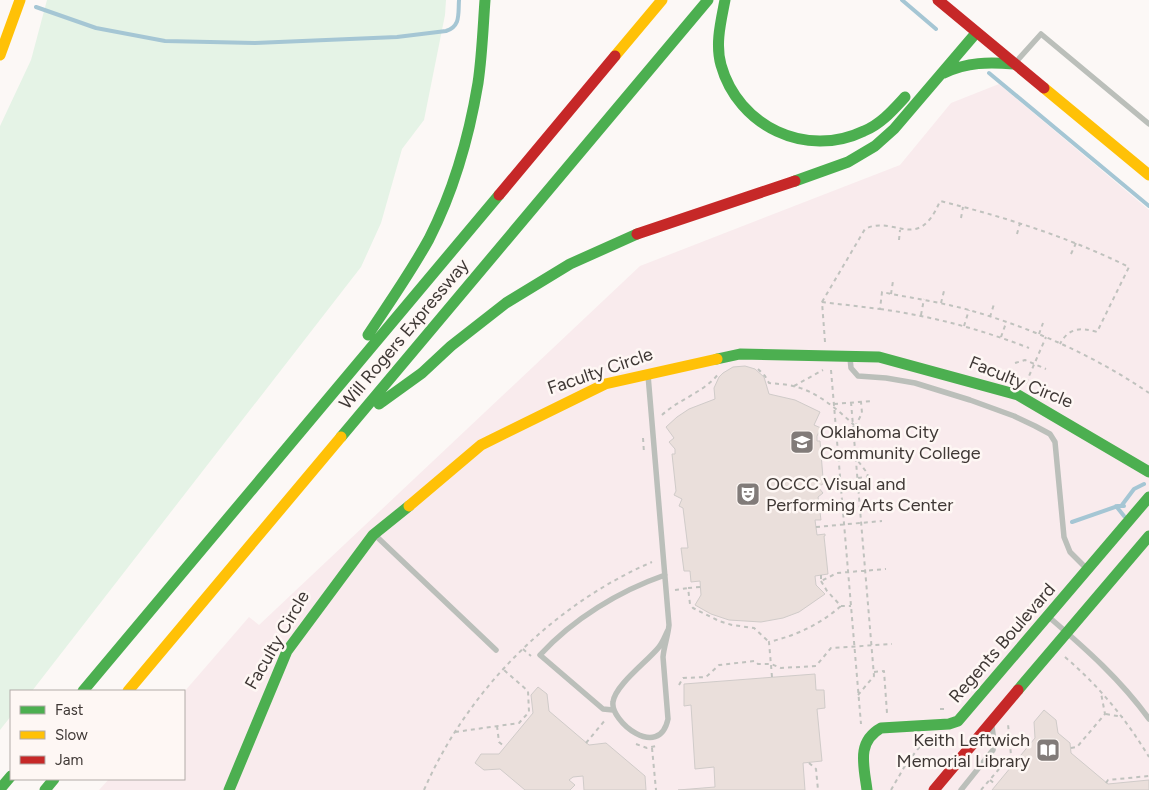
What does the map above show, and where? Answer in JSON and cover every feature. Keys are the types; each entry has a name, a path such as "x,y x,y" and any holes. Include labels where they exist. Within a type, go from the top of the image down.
{"main road":[{"path":"0,55 20,0"},
{"path":"320,409 418,258 448,192 465,146 475,101 485,0"},
{"name":"Will Rogers Expressway","path":"83,690 662,0"},
{"name":"Will Rogers Expressway","path":"129,690 708,0"},
{"path":"725,0 719,31 719,49 721,65 726,78 738,102 747,112 757,121 778,133 788,137 813,141 842,139 858,134 872,127 888,114 910,91"},
{"path":"940,1 964,28 976,33 1149,175"},
{"path":"353,423 422,373 451,346 500,308 570,264 647,230 816,174 863,154 894,129 976,33"},
{"path":"940,75 960,65 976,62 1014,64"},
{"name":"Faculty Circle","path":"229,790 255,715 284,655 321,598 344,568 375,534 438,476 471,451 506,429 573,396 619,379 695,360 762,352 850,353 891,358 983,382 1014,394 1080,426 1149,472"},
{"name":"Regents Boulevard","path":"867,790 864,743 868,736 881,728 934,723 949,724 958,721 1149,497"},
{"path":"934,790 1149,536"},
{"path":"0,789 10,777"},
{"path":"45,790 53,780"}],"lane":[{"path":"1014,64 1041,34 1149,124"},
{"path":"850,353 851,368 858,376 886,378 940,390 1014,416 1050,434 1054,439 1056,450 1064,537 1070,552 1088,570"},
{"path":"647,371 666,591 668,630 664,657 668,719 664,729 656,737 642,737 619,719 613,710 612,704 616,695 635,671 659,646 668,630"},
{"path":"375,534 496,650"},
{"path":"613,710 603,709 540,655 549,645 610,600 636,586 665,575"},
{"path":"1048,616 1110,673 1136,701 1149,720"},
{"path":"961,790 994,750 991,723"}],"path":[{"path":"825,344 822,302 865,230 870,227 881,226 900,230 916,228 932,218 940,201 1020,223 1076,243 1128,267 1096,332 1086,328 1079,328 1065,336 1060,344"},
{"path":"961,218 963,207"},
{"path":"1017,234 1020,223"},
{"path":"899,240 900,230"},
{"path":"1071,254 1076,243"},
{"path":"891,294 893,281"},
{"path":"941,303 944,291"},
{"path":"880,308 882,292 924,299 969,310 1046,337 1109,368 1149,393"},
{"path":"921,315 924,299"},
{"path":"822,302 880,308 921,315 1001,337 1028,348"},
{"path":"990,317 994,304"},
{"path":"964,326 969,310"},
{"path":"1001,337 1006,322"},
{"path":"1039,334 1043,323"},
{"path":"1024,390 1046,337"},
{"path":"1015,363 1025,360 1046,369"},
{"path":"831,364 861,728"},
{"path":"753,366 760,371 769,383 794,386 807,391 834,406 854,425"},
{"path":"662,415 676,403 712,381 725,368"},
{"path":"794,386 826,368"},
{"path":"834,406 851,402 872,401"},
{"path":"851,402 874,672 874,676 858,695"},
{"path":"854,430 862,414 861,402"},
{"path":"643,438 645,457"},
{"path":"857,459 868,474 866,477 858,478"},
{"path":"816,527 882,521"},
{"path":"424,790 440,756 469,711 523,649 565,612 610,583 652,562"},
{"path":"821,581 836,572 886,569"},
{"path":"821,575 821,581 827,591 841,606"},
{"path":"666,591 700,587"},
{"path":"688,588 690,604 693,608 719,621 754,628 769,642 772,677"},
{"path":"769,642 790,637 810,629 841,606 851,606"},
{"path":"679,685 683,678 706,677 719,665 755,661 758,664 771,664 781,668 816,666 831,648 892,644"},
{"path":"1061,653 1101,691 1123,717 1149,757"},
{"path":"455,732 519,723 529,712 528,691 504,670"},
{"path":"874,672 884,670 887,713"},
{"path":"1101,691 1106,714"},
{"path":"940,709 952,708"},
{"path":"1106,714 1123,717"},
{"path":"1070,748 1077,747 1106,714"},
{"path":"981,790 1011,755 1008,717"},
{"path":"586,743 606,719"},
{"path":"497,726 499,742 505,747"},
{"path":"939,737 957,752"},
{"path":"891,790 906,764 927,738"},
{"path":"652,748 656,790"},
{"path":"809,763 816,769 818,790"},
{"path":"1106,783 1108,780 1149,776"},
{"path":"990,780 996,785"}],"shaded area":[{"name":"Oklahoma City Community College","path":"999,84 1149,210 1149,790 99,790 108,780 185,780 185,691 249,617 259,625 640,266 900,165 951,103"}],"green space":[{"path":"47,0 446,0 445,15 424,120 402,149 381,223 361,267 33,690 10,690 10,717 0,730 0,126 31,60"}],"building":[{"name":"OCCC Visual and Performing Arts Center","path":"745,366 755,369 764,377 769,394 795,400 820,412 814,425 821,428 817,441 820,441 823,478 826,482 818,487 823,493 818,497 821,520 815,520 817,535 825,534 828,574 815,576 816,585 825,594 799,612 783,618 761,622 729,620 711,614 695,605 701,595 700,581 691,582 690,571 684,571 681,548 688,548 683,508 679,506 682,499 674,495 676,491 672,454 675,454 675,449 669,442 674,438 666,427 689,409 715,399 714,388 723,373 733,367"},
{"path":"815,674 816,690 824,690 825,708 817,709 822,761 803,763 805,790 678,790 715,787 714,767 695,769 691,705 684,706 684,684"},
{"path":"538,687 547,694 549,711 589,745 606,743 645,776 646,790 584,790 583,776 573,777 569,780 575,785 570,790 525,790 500,769 484,770 475,763 481,754 499,754 533,713 531,695"},
{"name":"Keith Leftwich Memorial Library","path":"1044,710 1056,720 1058,733 1070,743 1071,753 1108,784 1149,780 1149,790 992,790 1035,738 1034,722"}],"waterway":[{"path":"36,7 96,28 165,41 255,43 397,37 446,31 451,29 456,23 459,0"},
{"path":"902,0 936,29"},
{"path":"989,73 1149,206"},
{"path":"1122,505 1134,489 1144,484"},
{"path":"1116,506 1124,516"},
{"path":"1072,522 1118,506 1124,506"}],"traffic: fast":[{"path":"368,335 429,239 453,182 465,143 478,83 485,0"},
{"path":"341,437 708,0"},
{"path":"725,0 720,24 719,57 721,65 730,86 742,105 758,120 777,131 798,139 820,141 842,139 876,125 905,97"},
{"path":"795,181 848,162 875,146 894,129 976,33"},
{"path":"944,73 953,69 978,64 1014,64"},
{"path":"84,690 499,195"},
{"path":"379,404 422,373 451,346 506,303 570,264 637,234"},
{"path":"717,359 740,354 879,357 1018,395 1149,472"},
{"path":"867,790 864,755 865,747 873,734 881,728 949,724 958,721 1149,497"},
{"path":"229,790 287,651 373,535 409,506"},
{"path":"1018,690 1149,536"},
{"path":"0,789 10,777"},
{"path":"45,790 53,780"}],"traffic: slow":[{"path":"0,55 20,0"},
{"path":"615,56 662,0"},
{"path":"1044,88 1149,175"},
{"path":"409,506 481,445 605,384 717,359"},
{"path":"129,690 341,437"}],"traffic: jam":[{"path":"938,0 1044,88"},
{"path":"499,195 615,56"},
{"path":"637,234 795,181"},
{"path":"934,790 1018,690"}],"place":[{"name":"Oklahoma City Community College","path":"802,442"},
{"name":"OCCC Visual and Performing Arts Center","path":"748,494"},
{"name":"Keith Leftwich Memorial Library","path":"1048,750"}]}
